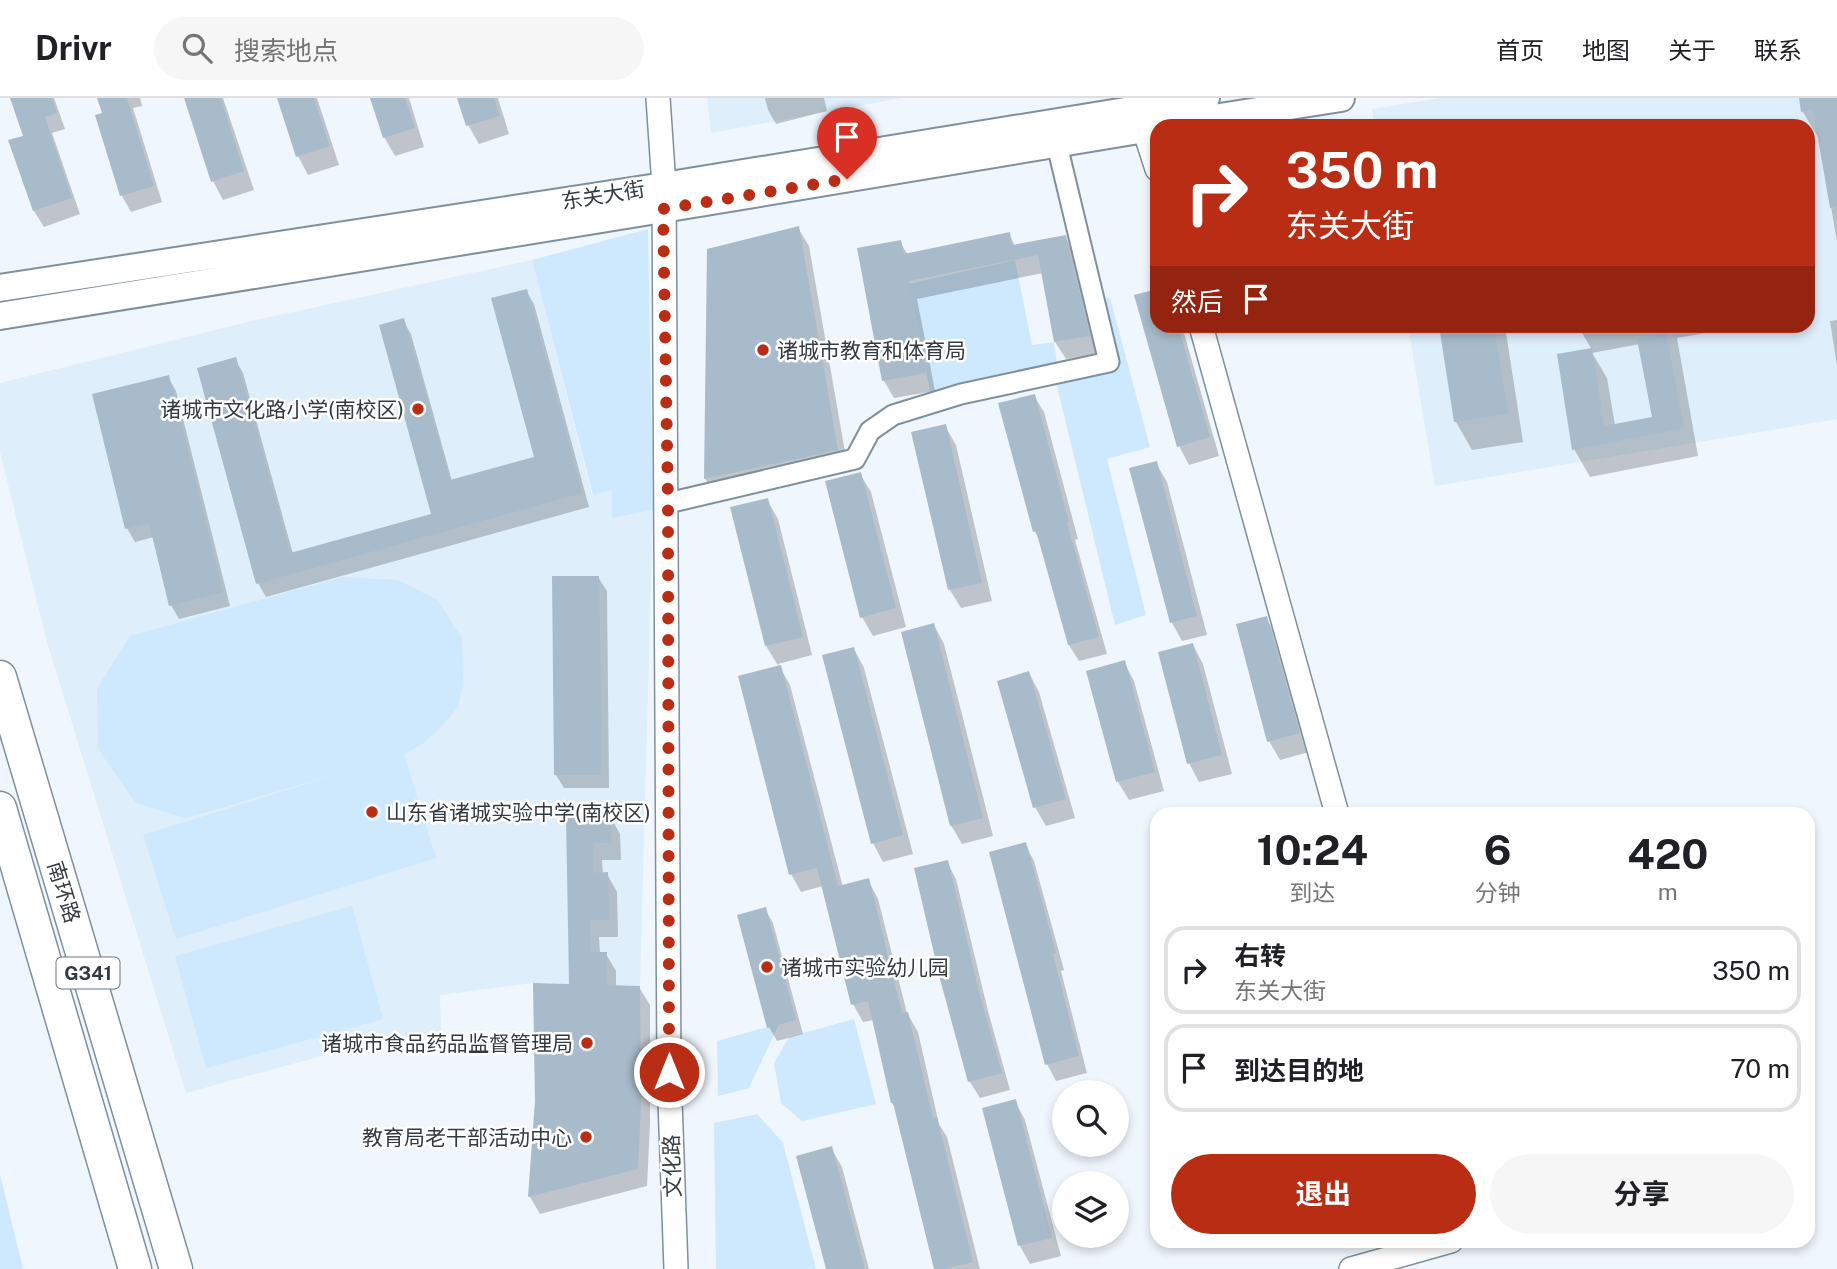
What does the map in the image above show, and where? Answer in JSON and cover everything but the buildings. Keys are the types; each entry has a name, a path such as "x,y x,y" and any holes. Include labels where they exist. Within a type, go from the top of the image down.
{"highway":[{"name":"南环路","path":"0,677 176,1269"},
{"name":"南环路","path":"0,808 135,1269"}],"main road":[{"name":"东关大街","path":"0,316 1206,98"},
{"name":"东关大街","path":"1206,119 1341,98"},
{"name":"东关大街","path":"0,288 1057,145 1150,128"}],"street":[{"name":"文化路","path":"658,98 664,198 668,503 669,1072 676,1269"},
{"path":"668,503 855,459 870,431 893,415 961,394 1110,362 1057,145"},
{"path":"1203,333 1335,807"},
{"path":"1366,1267 1428,1248"}],"shaded area":[{"path":"707,98 901,98 711,133"},
{"path":"1440,98 1837,98 1837,419 1435,486 1409,333 1815,333 1815,119 1374,119 1372,109"},
{"path":"648,229 653,510 612,518 612,490 593,495 532,260"},
{"name":"山东省诸城实验中学(南校区)","path":"532,260 592,495 612,490 612,517 653,510 640,986 533,983 440,995 441,1031 369,1043 186,1093 47,642 0,452 0,383 243,323"},
{"path":"1015,260 1032,345 1054,342 1057,364 930,391 909,284"},
{"path":"1110,298 1150,447 1107,459 1146,615 1115,625 1054,374 1109,362 1096,299"},
{"path":"343,577 398,580 437,600 462,638 463,683 458,707 424,743 404,754 436,858 176,939 143,835 348,771 186,818 136,803 98,749 97,688 130,636"},
{"path":"352,906 383,1019 206,1068 175,956"},
{"path":"854,1019 876,1104 802,1121 781,1103 774,1063 789,1037"},
{"path":"779,1024 749,1088 718,1096 717,1041"},
{"path":"757,1114 783,1143 816,1269 716,1269 714,1123"},
{"path":"0,1174 23,1269 0,1269"}],"place":[{"name":"诸城市教育和体育局","path":"763,350"},
{"name":"诸城市文化路小学(南校区)","path":"418,409"},
{"name":"山东省诸城实验中学(南校区)","path":"372,812"},
{"name":"诸城市实验幼儿园","path":"767,967"},
{"name":"诸城市食品药品监督管理局","path":"587,1043"},
{"name":"教育局老干部活动中心","path":"586,1137"}],"route":[{"path":"669,1072 668,503 663,209 847,179"}]}
